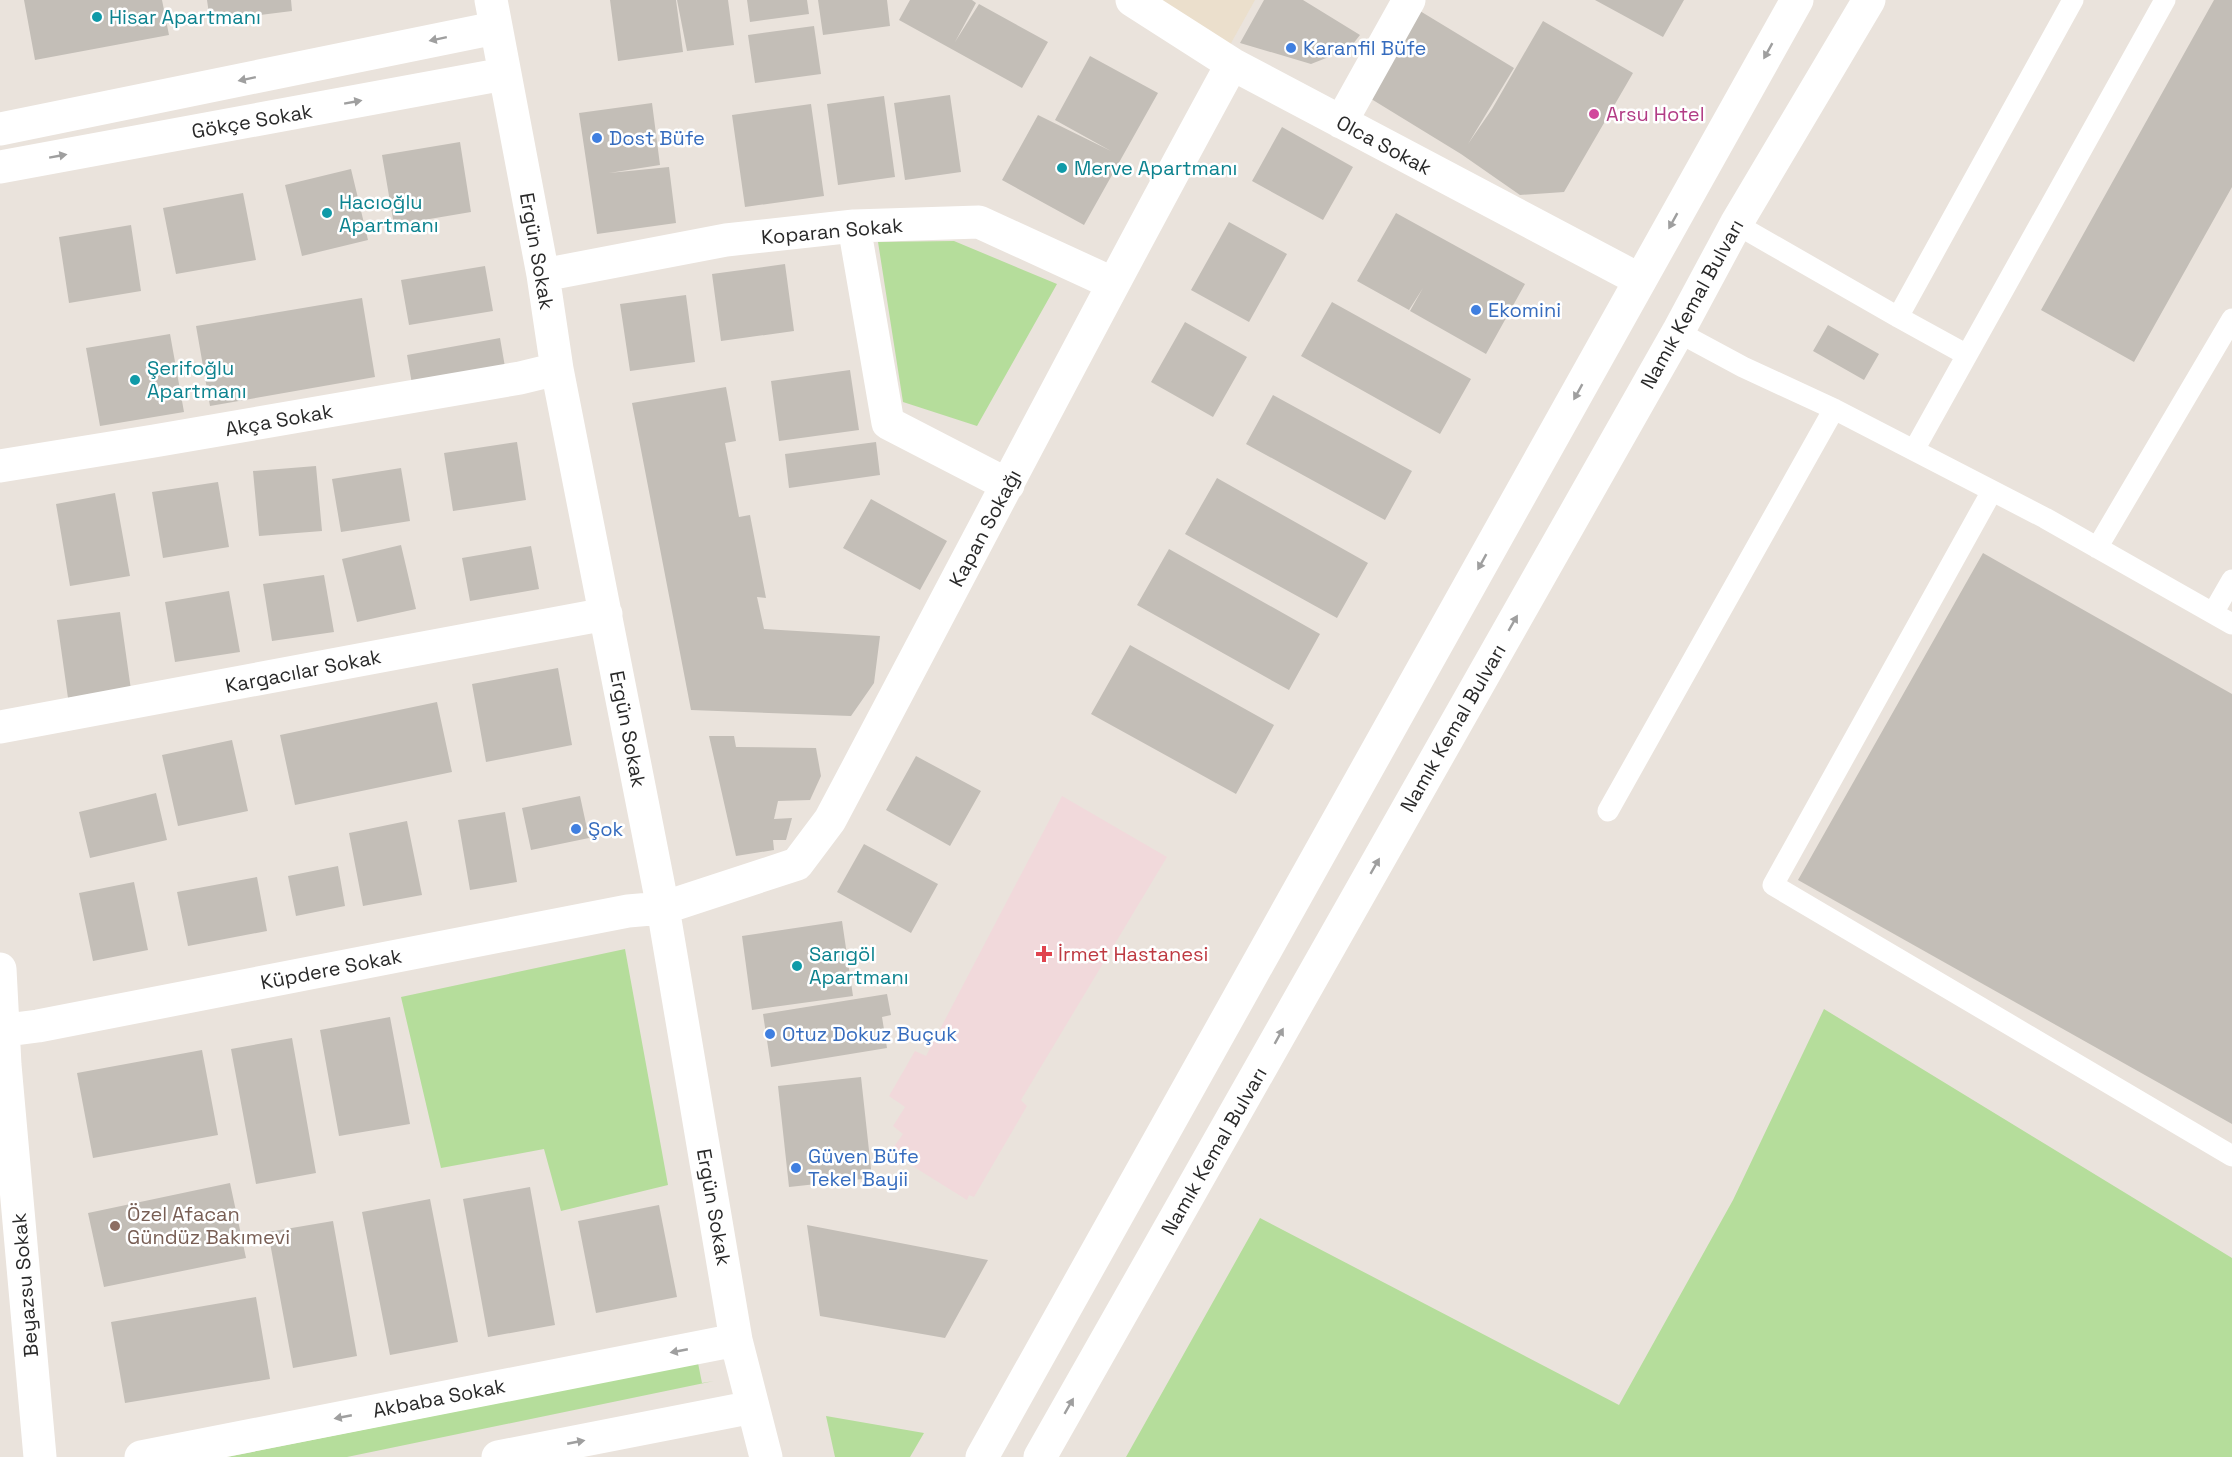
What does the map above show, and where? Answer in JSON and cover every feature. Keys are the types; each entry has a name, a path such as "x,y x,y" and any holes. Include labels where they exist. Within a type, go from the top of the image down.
{"street":[{"name":"Olca Sokak","path":"1132,0 1232,64 1640,280"},
{"path":"1341,122 1409,0"},
{"path":"981,1457 1797,0"},
{"name":"Namık Kemal Bulvarı","path":"1040,1457 1678,332 1736,224 1869,0"},
{"name":"Ergün Sokak","path":"493,14 543,275 557,369 663,908 736,1340 766,1457"},
{"name":"Gökçe Sokak","path":"0,129 493,14"},
{"name":"Kapan Sokağı","path":"663,908 796,864 830,820 1008,485 1112,283 1232,64"},
{"name":"Gökçe Sokak","path":"0,166 504,74"},
{"name":"Koparan Sokak","path":"543,275 726,240 854,226 979,222 1112,283"},
{"path":"854,226 888,423 1008,485"},
{"name":"Akça Sokak","path":"0,466 520,378 557,369"},
{"name":"Kargacılar Sokak","path":"0,727 606,614"},
{"name":"Küpdere Sokak","path":"2,1031 38,1026 628,911 663,908"},
{"name":"Beyazsu Sokak","path":"0,969 2,1031 40,1457"},
{"name":"Akbaba Sokak","path":"141,1457 736,1340"},
{"path":"498,1457 753,1407"}],"lane":[{"path":"1898,317 2073,0"},
{"path":"1914,450 2165,0"},
{"path":"1736,224 1967,354"},
{"path":"2097,548 2232,320"},
{"path":"1678,332 1743,367 1834,409 1992,491 2232,624"},
{"path":"1608,811 1834,409"},
{"path":"1992,491 1773,885 2232,1156"},
{"path":"2213,613 2232,580"}],"shaded area":[{"path":"1159,0 1255,0 1230,45"},
{"name":"İrmet Hastanesi","path":"1062,796 1167,857 1021,1100 1027,1106 974,1197 969,1195 967,1200 890,1152 903,1134 893,1126 905,1107 889,1096 915,1051 926,1056"}],"green space":[{"path":"954,241 1057,284 977,426 903,402 878,242"},
{"path":"625,949 668,1185 561,1211 544,1149 441,1168 401,997"},
{"path":"1824,1009 2232,1258 2232,1457 1126,1457 1260,1218 1619,1405 1733,1200"},
{"path":"698,1363 702,1383 714,1381 347,1457 227,1457"},
{"path":"826,1416 924,1433 910,1457 835,1457"}],"building":[{"name":"Hisar Apartmanı","path":"24,0 162,0 169,35 35,60"},
{"path":"207,0 291,0 292,11 210,21"},
{"path":"610,0 676,0 683,52 618,61"},
{"path":"677,0 728,0 734,45 687,51"},
{"path":"747,0 807,0 809,14 750,22"},
{"path":"818,0 887,0 890,26 823,35"},
{"path":"910,0 972,0 976,3 955,42 979,4 1048,42 1022,88 899,20"},
{"path":"1264,0 1303,0 1360,35 1349,49 1311,64 1240,43"},
{"path":"1595,0 1684,0 1663,37"},
{"path":"2214,0 2232,0 2232,187 2134,362 2041,310"},
{"path":"1420,11 1514,68 1468,144 1492,109 1543,21 1633,73 1564,192 1520,195 1461,154 1368,97"},
{"path":"814,26 821,74 755,83 748,35"},
{"path":"1090,56 1158,93 1084,225 1002,180 1038,115 1111,151 1055,120"},
{"path":"950,95 961,172 905,180 894,103"},
{"path":"884,96 895,177 838,185 827,104"},
{"path":"652,103 660,165 609,173 669,167 676,223 597,234 579,113"},
{"path":"811,104 824,196 745,207 732,115"},
{"path":"1282,127 1353,167 1323,220 1252,181"},
{"path":"460,142 471,212 394,225 382,155"},
{"name":"Hacıoğlu Apartmanı","path":"351,169 368,240 302,256 285,185"},
{"path":"243,193 256,260 176,274 163,208"},
{"path":"1396,213 1525,284 1486,354 1410,311 1423,288 1409,310 1357,281"},
{"path":"1229,222 1287,254 1249,322 1191,290"},
{"path":"131,225 141,291 69,303 59,237"},
{"path":"785,264 794,331 721,341 712,274"},
{"path":"485,266 493,311 409,325 401,280"},
{"path":"686,295 695,362 630,371 620,304"},
{"path":"362,298 375,377 210,406 196,326"},
{"path":"1332,302 1471,379 1440,434 1301,356"},
{"path":"1185,322 1247,357 1213,417 1151,382"},
{"path":"1828,325 1879,354 1864,380 1813,351"},
{"name":"Şerifoğlu Apartmanı","path":"170,334 184,412 100,426 86,348"},
{"path":"500,338 505,367 412,384 407,355"},
{"path":"850,370 859,430 779,441 771,381"},
{"path":"726,387 736,441 725,443 739,517 750,515 766,598 757,597 764,629 880,636 874,683 851,716 691,710 632,403"},
{"path":"1273,395 1412,471 1385,520 1246,444"},
{"path":"517,442 526,500 453,511 444,453"},
{"path":"876,442 880,475 789,488 785,454"},
{"path":"316,466 322,531 259,536 253,471"},
{"path":"401,468 410,521 341,532 332,479"},
{"path":"1217,478 1368,563 1337,618 1185,534"},
{"path":"218,482 229,547 163,558 152,492"},
{"path":"115,493 130,576 70,586 56,504"},
{"path":"871,499 947,541 920,590 843,548"},
{"path":"401,545 416,609 357,622 342,559"},
{"path":"531,546 539,589 470,601 462,558"},
{"path":"1169,549 1320,634 1289,690 1137,605"},
{"path":"1983,553 2232,694 2232,1124 1798,880"},
{"path":"324,575 334,632 272,641 263,584"},
{"path":"229,591 240,652 175,662 165,602"},
{"path":"120,612 131,690 68,698 57,620"},
{"path":"1130,645 1274,725 1236,794 1091,714"},
{"path":"558,668 572,745 486,762 472,684"},
{"path":"437,702 452,772 295,805 280,735"},
{"path":"709,736 734,736 736,747 816,748 821,776 810,800 778,801 774,819 792,818 786,840 773,840 774,850 736,856"},
{"path":"232,740 248,811 178,826 162,755"},
{"path":"916,756 981,791 950,846 886,810"},
{"path":"156,793 167,840 90,858 79,812"},
{"path":"580,796 589,838 531,850 522,808"},
{"path":"505,812 517,882 470,890 458,820"},
{"path":"407,821 422,895 363,906 349,833"},
{"path":"864,844 938,884 911,933 837,892"},
{"path":"338,866 345,906 296,916 288,876"},
{"path":"257,877 267,931 188,946 177,892"},
{"path":"134,882 148,950 93,961 79,893"},
{"name":"Sarıgöl Apartmanı","path":"842,921 853,996 752,1010 742,936"},
{"path":"887,994 891,1015 882,1017 887,1048 771,1067 763,1014"},
{"path":"390,1017 410,1124 339,1136 320,1030"},
{"path":"292,1038 316,1173 256,1184 231,1049"},
{"path":"202,1050 218,1135 93,1158 77,1073"},
{"path":"861,1077 872,1178 789,1187 778,1086"},
{"path":"230,1183 246,1258 104,1287 88,1213"},
{"path":"530,1187 555,1325 488,1337 463,1199"},
{"path":"430,1199 458,1342 390,1355 362,1212"},
{"path":"659,1205 677,1297 596,1313 578,1221"},
{"path":"333,1221 357,1356 293,1368 268,1232"},
{"path":"807,1225 988,1260 945,1338 820,1316"},
{"path":"256,1297 270,1379 125,1403 111,1322"}],"place":[{"name":"Hisar Apartmanı","path":"97,17"},
{"name":"Karanfil Büfe","path":"1291,48"},
{"name":"Arsu Hotel","path":"1594,114"},
{"name":"Dost Büfe","path":"597,138"},
{"name":"Merve Apartmanı","path":"1062,168"},
{"name":"Hacıoğlu Apartmanı","path":"327,213"},
{"name":"Ekomini","path":"1476,310"},
{"name":"Şerifoğlu Apartmanı","path":"135,380"},
{"name":"Şok","path":"576,829"},
{"name":"İrmet Hastanesi","path":"1044,954"},
{"name":"Sarıgöl Apartmanı","path":"797,966"},
{"name":"Otuz Dokuz Buçuk","path":"770,1034"},
{"name":"Güven Büfe Tekel Bayii","path":"796,1168"},
{"name":"Özel Afacan Gündüz Bakımevi","path":"115,1226"}]}
